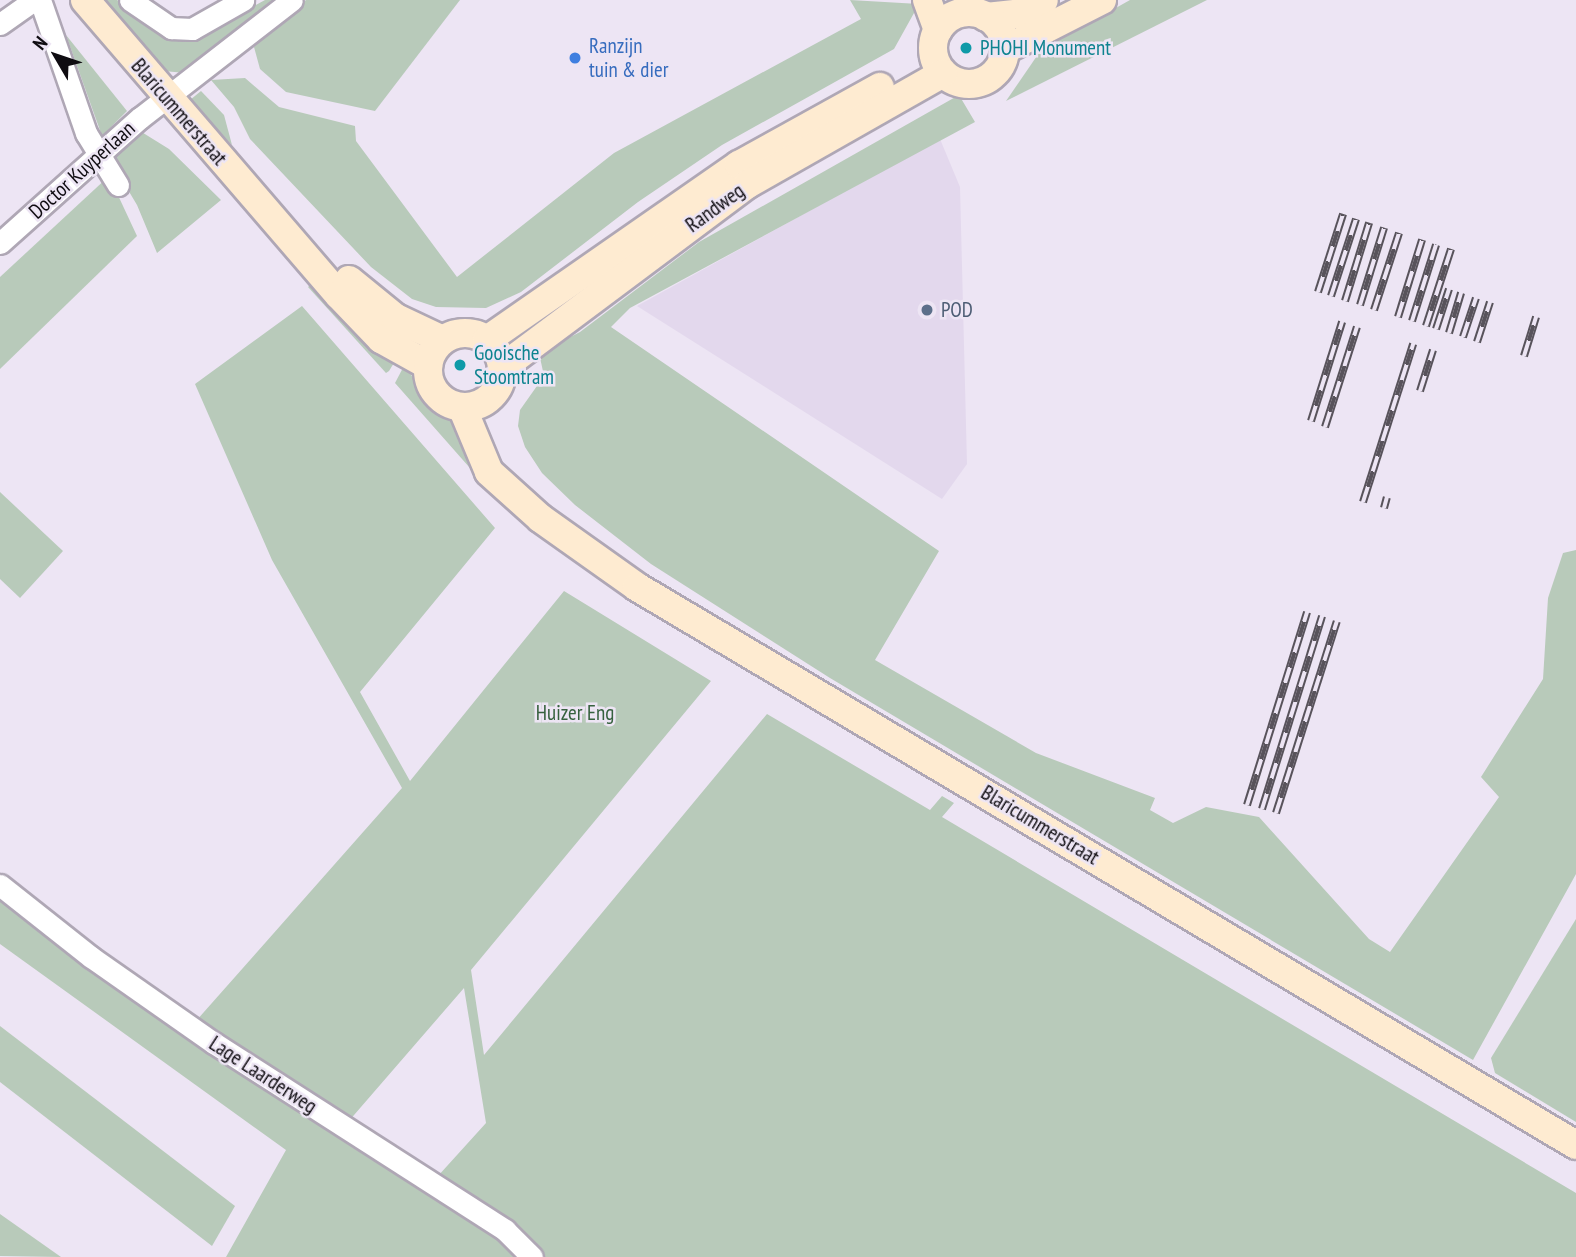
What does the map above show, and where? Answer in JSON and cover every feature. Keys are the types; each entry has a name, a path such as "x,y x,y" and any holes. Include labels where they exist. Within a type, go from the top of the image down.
{"main road":[{"name":"Blaricummerstraat","path":"85,0 166,100 277,220 338,295 381,339 428,365"},
{"path":"927,0 938,30 939,65 962,83 983,81 998,69 1004,50 996,25 970,10"},
{"path":"938,30 951,17 970,10 1017,14 1044,0"},
{"path":"1004,50 1102,0"},
{"name":"Randweg","path":"487,340 738,164 939,65"},
{"name":"Randweg","path":"503,367 748,184 939,65"},
{"name":"Blaricummerstraat","path":"277,220 375,304 443,340"},
{"path":"465,333 487,340 503,367 475,403 440,398 432,388 428,365 443,340 465,333"},
{"name":"Blaricummerstraat","path":"475,403 481,459 540,518 637,587 1576,1145"}],"street":[{"path":"0,24 34,0"},
{"path":"40,0 86,133 118,185"},
{"path":"130,0 171,28 192,29 243,0"},
{"name":"Doctor Kuyperlaan","path":"0,243 98,154 292,0"},
{"name":"Lage Laarderweg","path":"0,885 91,957 214,1043 505,1230 532,1257"}],"shaded area":[{"path":"940,139 960,187 967,464 942,499 637,306"}],"green space":[{"path":"100,0 117,0 176,40 194,38 265,0 276,0 186,73 163,71"},
{"path":"306,0 460,0 375,111 286,92 260,69 254,47"},
{"path":"850,0 919,4 894,49 722,145 638,202 521,292 486,308 436,307 412,299 371,267 250,139 234,107 211,80 245,78 279,107 355,126 356,141 457,277 614,153 861,19"},
{"path":"1130,0 1207,0 1006,101 1041,50"},
{"path":"66,35 127,111 102,136"},
{"path":"201,91 224,115 232,145 190,100"},
{"path":"959,95 975,122 630,308 611,327 939,551 875,660 1036,753 1155,798 1150,810 1173,823 1206,807 1259,817 1369,939 1390,952 1499,797 1481,777 1543,679 1548,598 1563,553 1576,550 1576,874 1473,1060 830,678 651,564 575,505 542,473 525,447 518,426 520,410 544,376 539,353 580,332 699,242"},
{"path":"140,131 169,149 221,200 157,253 137,205 109,158"},
{"path":"109,176 137,236 0,369 0,277"},
{"path":"316,280 397,358 389,371 386,373 308,287"},
{"name":"Huizer Eng","path":"302,306 495,528 360,692 410,781 564,591 711,681 471,970 484,1055 767,714 930,810 942,796 954,803 942,817 1576,1193 1576,1257 542,1257 514,1229 438,1176 486,1123 464,988 348,1122 196,1021 402,788 272,560 195,384"},
{"path":"405,364 426,401 457,419 477,476 395,383"},
{"path":"0,492 63,551 20,598 0,579"},
{"path":"0,895 264,1087 506,1237 523,1257 226,1257 286,1150 0,944"},
{"path":"1576,919 1576,1122 1495,1073 1491,1058"},
{"path":"0,1026 235,1206 212,1246 0,1082"},
{"path":"0,1214 61,1257 0,1256"}],"railway":[{"path":"1318,292 1343,214"},
{"path":"1331,296 1356,219"},
{"path":"1345,301 1369,223"},
{"path":"1360,305 1384,228"},
{"path":"1374,310 1399,233"},
{"path":"1398,317 1422,240"},
{"path":"1412,321 1436,245"},
{"path":"1426,326 1451,249"},
{"path":"1436,329 1449,289"},
{"path":"1449,333 1461,293"},
{"path":"1463,337 1476,298"},
{"path":"1477,342 1490,302"},
{"path":"1524,356 1536,317"},
{"path":"1311,421 1342,322"},
{"path":"1325,427 1357,327"},
{"path":"1363,502 1413,344"},
{"path":"1420,391 1433,350"},
{"path":"1384,508 1387,497"},
{"path":"1247,805 1307,612"},
{"path":"1262,809 1322,616"},
{"path":"1276,813 1337,621"}],"place":[{"name":"PHOHI Monument","path":"966,48"},
{"name":"Ranzijn tuin & dier","path":"575,58"},
{"name":"POD","path":"927,310"},
{"name":"Gooische Stoomtram","path":"460,365"}]}
